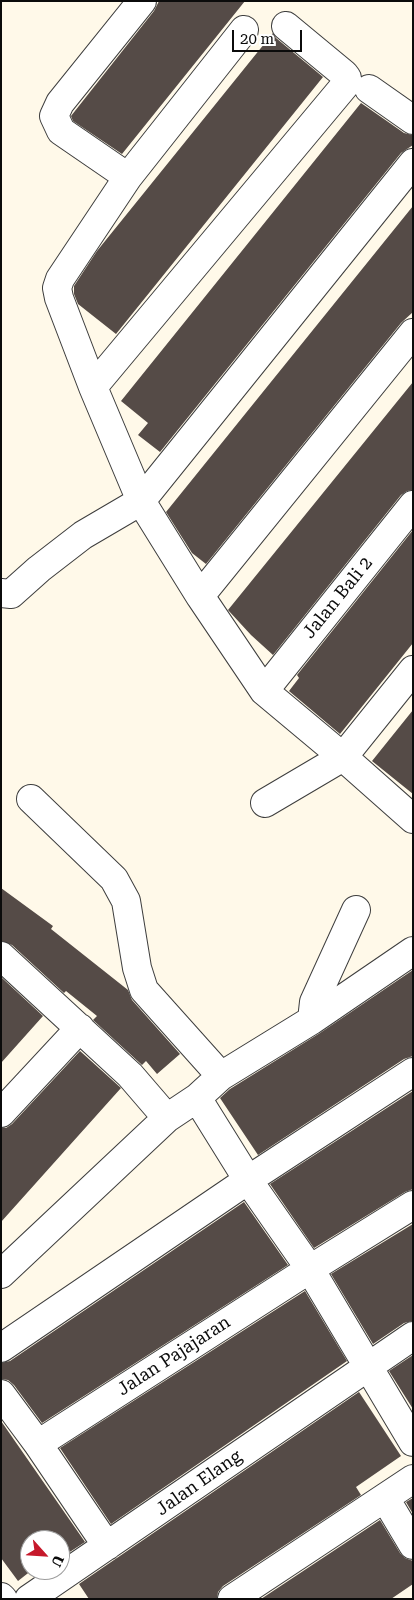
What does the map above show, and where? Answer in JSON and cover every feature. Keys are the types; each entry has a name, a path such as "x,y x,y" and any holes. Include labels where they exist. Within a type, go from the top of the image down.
{"street":[{"path":"128,177 61,131 54,116 60,103 142,1"},
{"path":"93,387 346,84 347,78 344,74 286,26"},
{"path":"244,30 128,177 60,279 57,288 59,298 93,387 141,501 200,596 264,691 343,757 413,820"},
{"path":"369,89 413,120"},
{"path":"1,593 11,594 39,569 83,535 141,501 413,163"},
{"path":"200,596 413,333"},
{"name":"Jalan Bali 2","path":"264,691 413,505"},
{"path":"266,803 343,757 413,670"},
{"path":"31,799 114,878 126,901 137,968 144,990 221,1076"},
{"path":"312,1020 314,1002 356,910"},
{"path":"1,1274 168,1118 197,1098 221,1076 312,1020 413,951"},
{"path":"1,956 130,1075 168,1118"},
{"path":"1,1112 80,1028"},
{"path":"1,1348 248,1180 413,1072"},
{"path":"197,1098 248,1180 310,1269 413,1442"},
{"name":"Jalan Pajajaran","path":"38,1444 413,1205"},
{"name":"Jalan Elang","path":"29,1599 413,1336"},
{"path":"1,1394 38,1444 107,1546"},
{"path":"232,1599 413,1479"},
{"path":"385,1498 413,1545"}],"building":[{"path":"159,1 245,1 122,154 73,121 71,116 154,11"},
{"path":"273,33 276,38 323,77 116,334 78,304 74,294 74,286 97,251"},
{"path":"361,103 404,133 413,135 413,145 401,153 160,452 138,435 148,423 121,401"},
{"path":"413,206 413,312 401,323 206,564 192,553 166,512"},
{"path":"413,382 413,490 401,495 273,655 228,610"},
{"path":"413,530 413,643 340,734 289,691 299,678 297,675"},
{"path":"413,710 413,794 372,761"},
{"path":"1,888 53,926 51,929 128,990 132,1000 180,1054 157,1074 146,1061 142,1065 93,1020 97,1016 66,991 64,993 12,945 1,941"},
{"path":"413,970 413,1056 404,1059 258,1155 220,1098 230,1089 320,1033"},
{"path":"1,977 43,1016 1,1063"},
{"path":"80,1051 121,1088 1,1222 1,1128 6,1128 12,1124"},
{"path":"413,1091 413,1189 405,1192 314,1248 270,1184"},
{"path":"244,1202 288,1265 42,1423 14,1385 8,1380 1,1379 1,1363 10,1361"},
{"path":"413,1224 413,1321 404,1323 373,1344 331,1274"},
{"path":"305,1291 347,1361 111,1524 60,1448"},
{"path":"413,1355 413,1409 389,1371"},
{"path":"359,1392 401,1456 356,1487 361,1495 223,1586 218,1592 217,1599 89,1599 79,1584"},
{"path":"1,1421 85,1542 70,1552 70,1530 20,1530 20,1579 18,1581 1,1558"},
{"path":"413,1498 413,1514 406,1502"},
{"path":"380,1520 400,1553 405,1558 413,1561 413,1584 391,1599 261,1599"}]}
